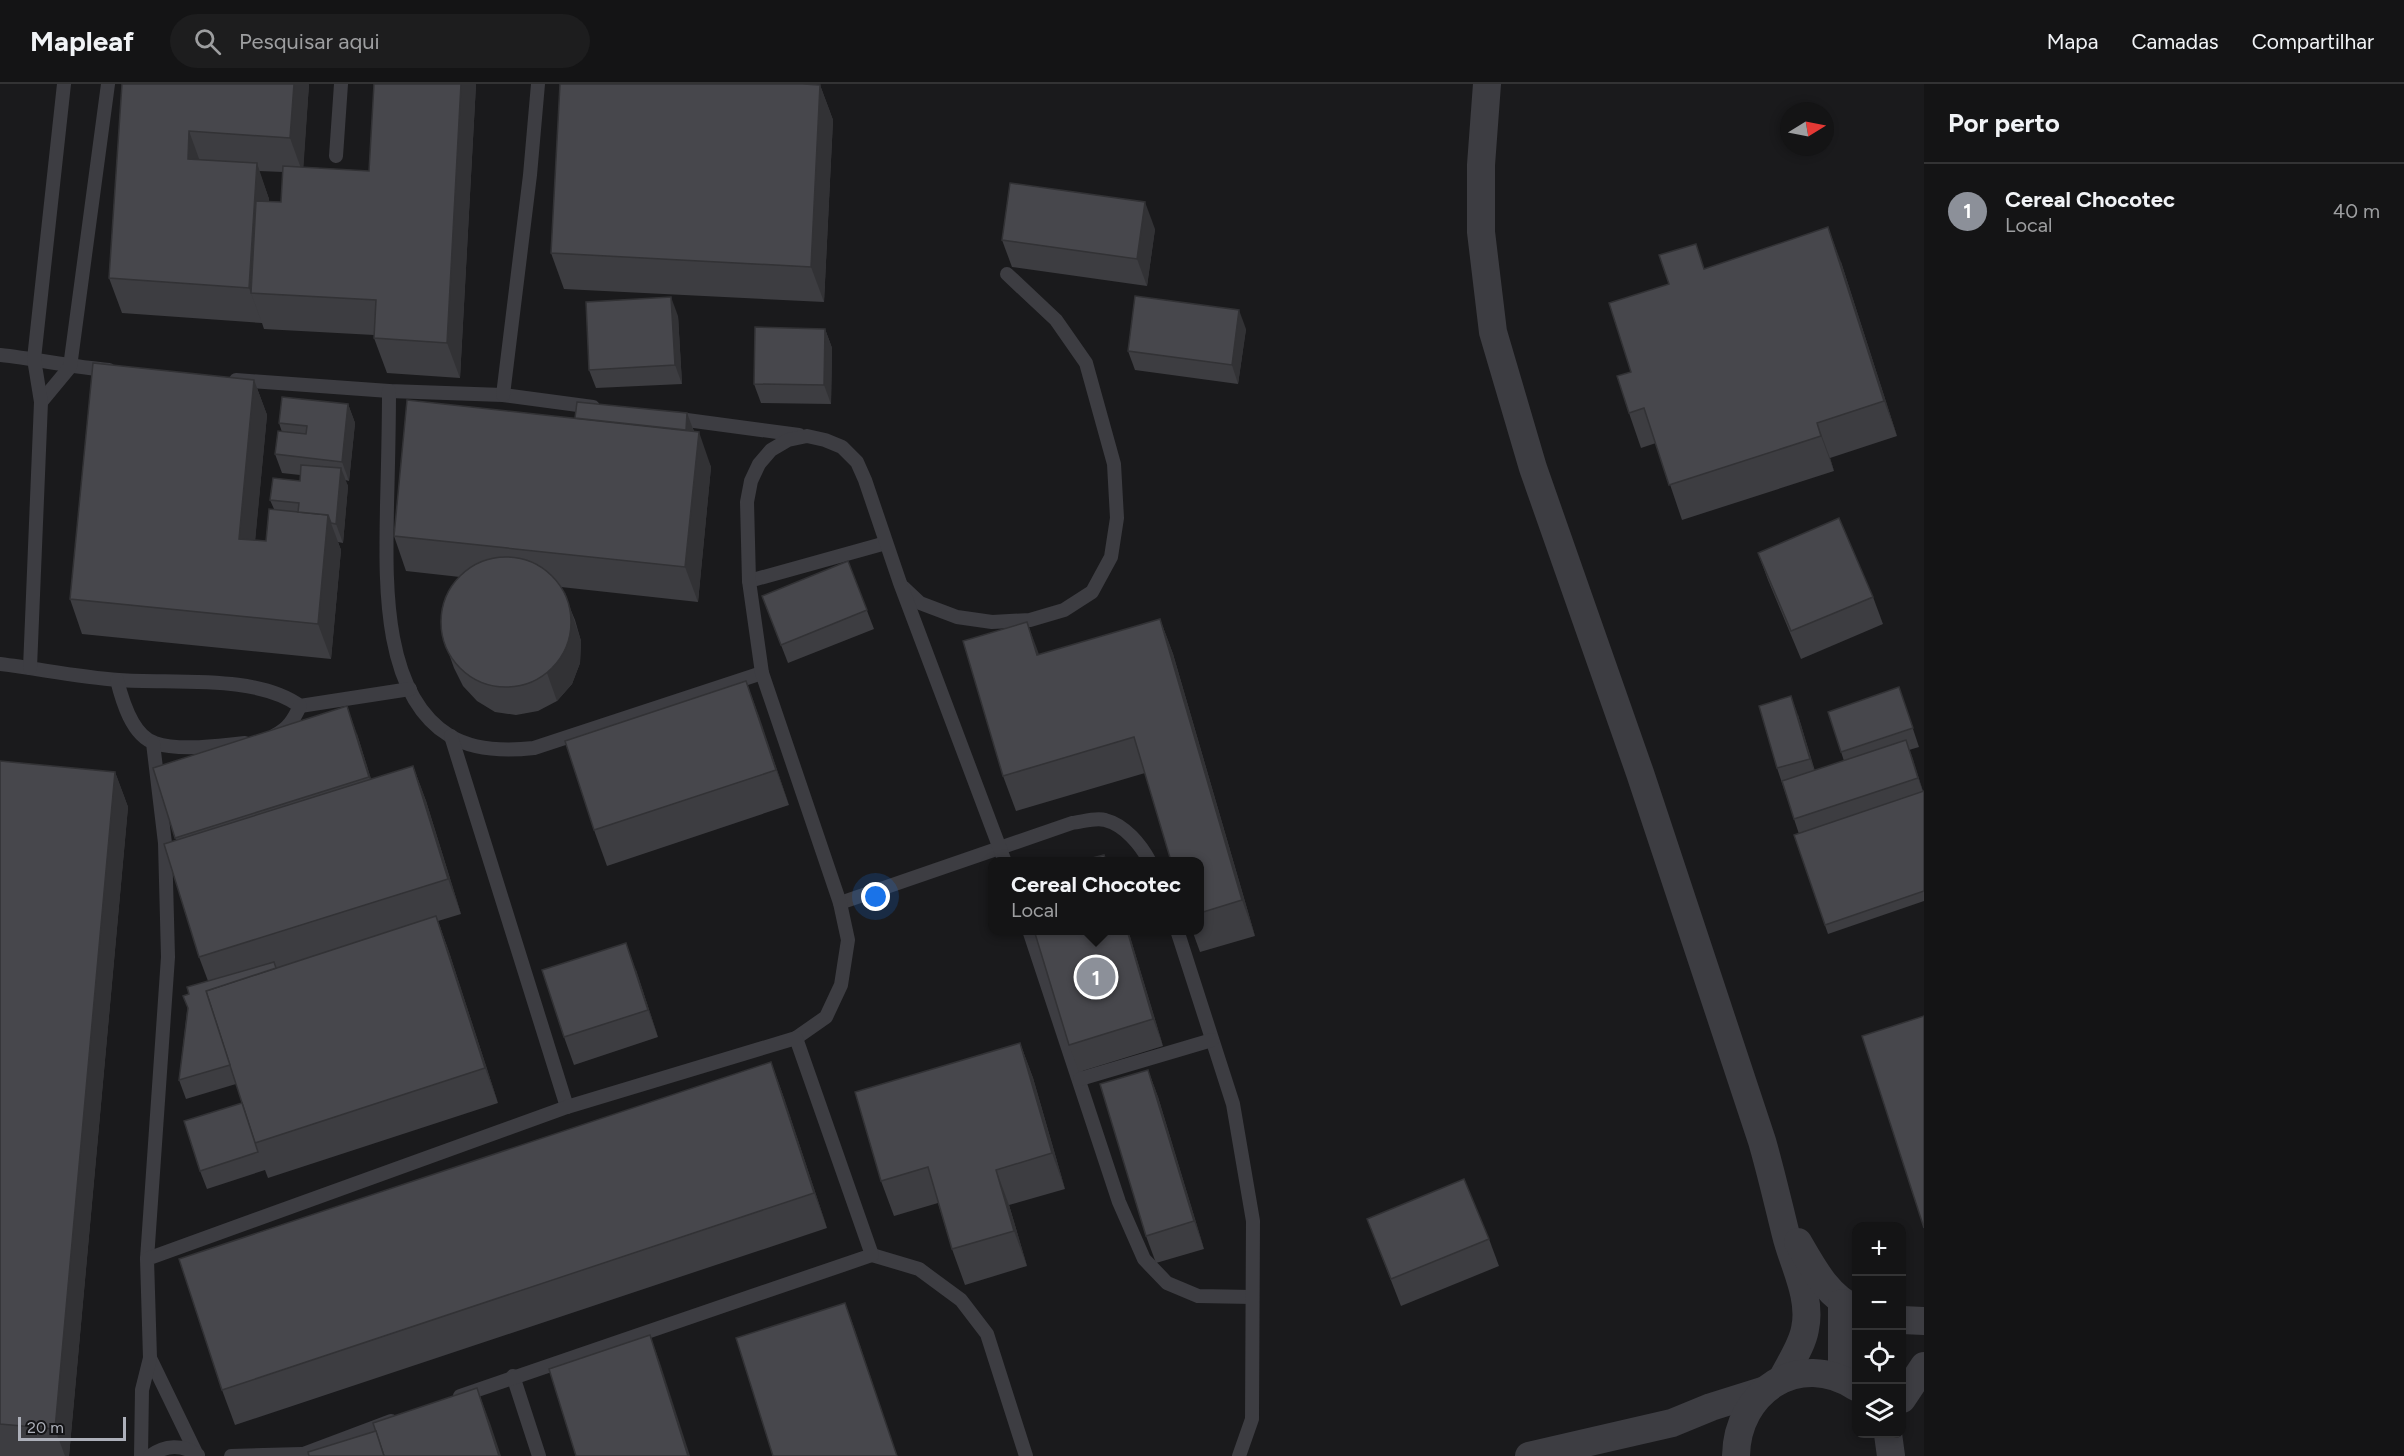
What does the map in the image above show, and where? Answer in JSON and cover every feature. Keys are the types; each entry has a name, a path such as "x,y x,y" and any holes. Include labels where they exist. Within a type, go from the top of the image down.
{"street":[{"path":"1487,84 1481,165 1481,232 1493,332 1533,468 1655,818 1778,1196 1798,1243 1823,1282 1849,1306 1849,1382 1812,1372 1672,1423 1529,1456"},
{"path":"1736,1456 1736,1436 1746,1412 1772,1385 1802,1337 1806,1316 1804,1298 1786,1235 1778,1196"},
{"path":"1906,1320 1924,1321"},
{"path":"1906,1393 1924,1366"},
{"path":"1889,1438 1891,1456"}],"lane":[{"path":"30,668 41,402 34,359 64,84"},
{"path":"41,402 70,367 108,84"},
{"path":"336,156 341,84"},
{"path":"503,395 530,175 538,84"},
{"path":"900,583 920,603 957,617 992,622 1030,620 1064,610 1092,592 1111,557 1117,518 1114,464 1086,363 1056,320 1007,274"},
{"path":"0,355 34,359 70,367 117,371"},
{"path":"224,379 389,391 503,395 608,409"},
{"path":"389,391 386,582 397,657 410,689 430,717 451,736 480,747 513,750 534,748 762,673"},
{"path":"655,415 807,436 842,447 857,462 1003,857"},
{"path":"147,1259 567,1107 796,1038 826,1017 841,985 848,940 840,903 762,673 749,581 747,502 751,481 759,464 771,450 788,440 807,436"},
{"path":"749,581 886,543"},
{"path":"0,664 117,680 258,688 286,696 300,706 410,689"},
{"path":"117,680 136,728 153,743 208,745 261,741 282,732 292,722 300,706"},
{"path":"451,736 567,1107"},
{"path":"141,1456 142,1390 150,1358 147,1259 168,957 165,843 153,743"},
{"path":"840,903 1072,823 1104,819 1125,830 1148,857"},
{"path":"1031,935 1119,1202 1144,1259 1167,1283 1198,1296 1252,1297"},
{"path":"1180,935 1233,1104 1253,1221 1252,1419 1239,1456"},
{"path":"796,1038 872,1255"},
{"path":"1080,1079 1212,1040"},
{"path":"446,1401 513,1376 872,1255 919,1269 961,1300 987,1334 1026,1456"},
{"path":"150,1358 198,1454"},
{"path":"513,1376 539,1456"},
{"path":"231,1456 300,1455 402,1417"},
{"path":"150,1456 170,1447 183,1447 198,1454"}],"building":[{"path":"122,84 294,84 290,138 189,131 188,159 257,163 249,288 109,278"},
{"path":"374,84 461,84 447,343 374,338 376,300 251,293 256,201 281,202 283,166 369,171"},
{"path":"560,84 820,85 811,267 551,253"},
{"path":"1010,183 1145,202 1137,259 1002,240"},
{"path":"1828,227 1884,401 1817,423 1821,436 1669,485 1644,408 1629,413 1617,376 1631,372 1609,303 1669,284 1659,255 1696,244 1704,269"},
{"path":"1135,296 1239,310 1232,365 1128,351"},
{"path":"671,297 675,365 589,370 586,302"},
{"path":"755,327 825,329 824,385 754,384"},
{"path":"93,363 254,380 239,539 266,541 269,509 328,515 318,624 70,599"},
{"path":"282,397 348,404 342,462 275,454 278,431 306,434 307,426 279,423"},
{"path":"407,400 699,432 685,567 394,536"},
{"path":"577,402 687,413 686,430 575,418"},
{"path":"301,465 341,468 336,524 331,523 328,515 298,512 299,503 270,500 273,478 300,481"},
{"path":"1839,518 1873,597 1791,631 1758,553"},
{"path":"506,557 531,562 552,576 566,597 571,622 566,647 552,668 531,682 506,687 481,682 460,668 446,647 441,622 446,597 460,576 481,562"},
{"path":"848,561 867,610 781,645 762,596"},
{"path":"1160,619 1242,900 1204,912 1204,857 1170,857 1134,737 1003,776 963,641 1027,622 1037,655"},
{"path":"746,681 776,770 594,830 565,741"},
{"path":"1899,687 1913,728 1841,752 1828,712"},
{"path":"1791,696 1810,759 1777,768 1759,706"},
{"path":"347,706 369,777 175,838 153,768"},
{"path":"1906,740 1918,778 1794,819 1782,781"},
{"path":"0,761 115,772 55,1429 0,1424"},
{"path":"413,766 448,879 199,957 164,844"},
{"path":"1924,791 1924,891 1825,925 1794,835"},
{"path":"436,916 485,1068 255,1143 206,991"},
{"path":"1036,935 1128,935 1153,1019 1069,1045"},
{"path":"626,943 648,1010 564,1037 542,970"},
{"path":"274,962 276,968 206,991 230,1065 179,1080 188,1008 183,996 189,994 187,987"},
{"path":"1924,1016 1924,1228 1862,1036"},
{"path":"1020,1043 1052,1153 996,1170 1014,1231 952,1249 928,1167 881,1181 855,1092"},
{"path":"771,1062 814,1193 222,1390 179,1259"},
{"path":"1148,1070 1194,1221 1146,1236 1100,1084"},
{"path":"242,1103 258,1152 200,1171 184,1121"},
{"path":"1464,1179 1489,1239 1391,1279 1367,1219"},
{"path":"845,1303 897,1456 773,1456 736,1338"},
{"path":"650,1335 688,1456 576,1456 549,1369"},
{"path":"477,1388 499,1456 384,1456 373,1423"},
{"path":"376,1431 384,1456 309,1456 308,1452"}],"place":[{"name":"Cereal Chocotec","path":"1096,977"}]}
